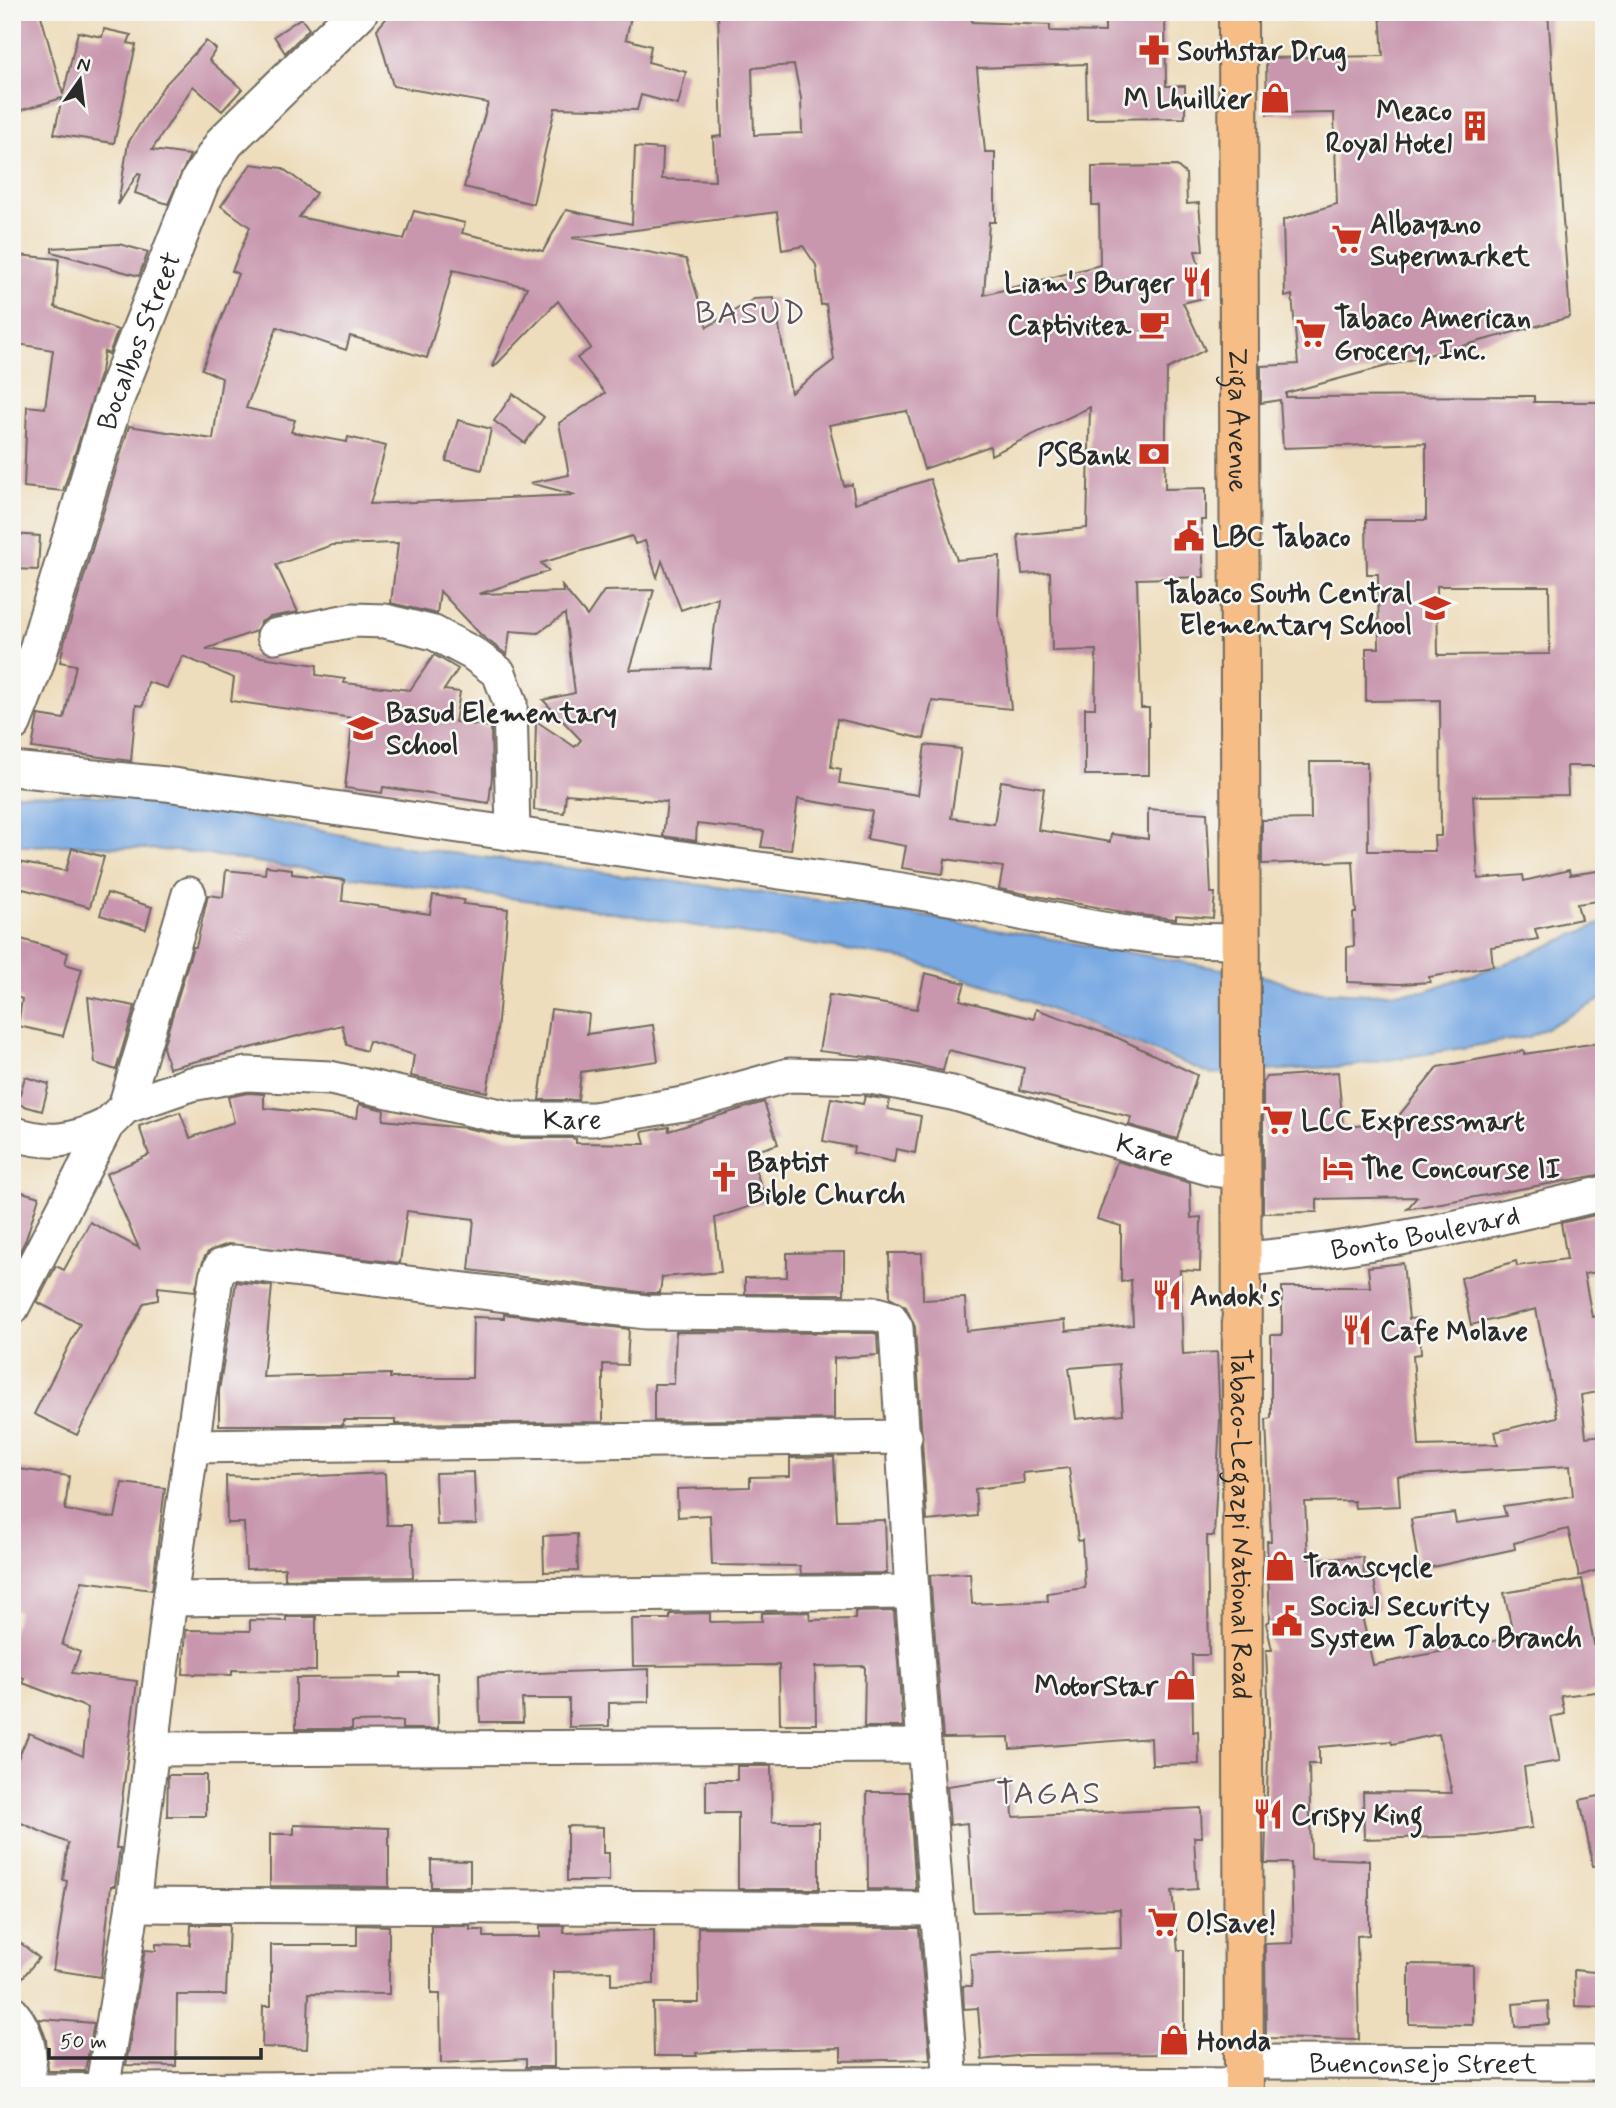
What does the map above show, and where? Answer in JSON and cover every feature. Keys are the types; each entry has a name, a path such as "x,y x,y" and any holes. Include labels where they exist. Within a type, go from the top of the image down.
{"main road":[{"name":"Ziga Avenue","path":"1238,12 1239,947"},
{"name":"Tabaco-Legazpi National Road","path":"1239,947 1238,1097 1243,1259 1244,2081"}],"street":[{"name":"Bocalbos Street","path":"13,718 68,554 112,405 200,181 225,142 358,12"},
{"path":"274,636 353,620 385,621 435,633 472,653 499,673 510,702 513,832"},
{"path":"12,769 166,784 513,832 898,890 1099,931 1239,947"},
{"path":"12,1308 116,1116 189,894"},
{"name":"Kare","path":"12,1133 39,1142 81,1138 116,1116 191,1084 247,1074 330,1078 514,1118 594,1119 689,1103 789,1076 872,1077 952,1093 1212,1169 1241,1172"},
{"name":"Bonto Boulevard","path":"1243,1259 1380,1242 1604,1193"},
{"path":"101,2093 133,1905 154,1749 170,1599 216,1277 221,1266 234,1262 646,1312 877,1314 890,1318 896,1328 905,1437 912,1592 951,2083"},
{"path":"193,1446 905,1437"},
{"path":"170,1599 912,1592"},
{"path":"154,1749 923,1746"},
{"path":"133,1905 938,1909"},
{"path":"12,2014 21,2023 28,2040 30,2059 27,2093"},
{"name":"Buenconsejo Street","path":"27,2093 735,2091 951,2083 1043,2090 1604,2063"}],"water":[{"path":"12,794 88,795 176,804 412,848 872,907 1267,977 1308,991 1367,994 1424,991 1515,960 1604,922 1604,998 1529,1037 1352,1066 1211,1074 1001,990 909,960 564,905 407,885 191,852 85,845 12,846"}],"building":[{"path":"12,12 40,12 63,95 78,32 102,37 104,29 131,35 128,43 136,45 114,143 54,134 62,98 12,113"},
{"path":"392,12 632,12 626,39 651,46 648,62 686,72 678,105 641,95 637,110 555,108 533,204 464,187 488,103 393,86 377,29"},
{"path":"971,12 972,22 1050,25 1050,31 1105,32 1105,12 1165,12 1166,86 1185,86 1185,118 1087,119 1086,64 977,68 985,152 995,152 995,222 989,222 984,295 1100,265 1099,205 1092,205 1092,167 1177,166 1186,174 1187,204 1199,203 1203,251 1195,251 1207,297 1183,303 1205,350 1167,369 1165,489 1206,488 1206,520 1201,520 1204,577 1137,579 1141,708 1149,708 1149,775 1085,775 1085,708 1095,708 1096,650 1052,651 1050,572 1022,574 1018,535 1087,528 1090,407 991,455 990,446 924,469 907,411 829,425 844,486 852,484 855,503 930,479 957,560 1000,556 998,615 1011,709 932,701 924,739 837,719 831,767 841,769 839,783 918,795 925,745 961,749 951,818 994,824 1001,781 1044,788 1038,830 1110,842 1111,834 1148,839 1148,809 1207,813 1211,893 1215,893 1213,918 1176,915 1176,919 1139,915 999,889 1003,867 945,859 943,874 902,868 906,846 867,839 872,811 798,799 791,850 761,847 764,831 697,824 696,841 663,836 667,802 566,794 564,813 534,810 536,721 575,747 581,740 543,700 575,693 565,614 538,633 510,631 507,655 481,635 440,591 437,614 391,603 398,543 332,545 276,565 298,612 270,617 261,622 256,631 206,649 317,665 316,675 345,679 344,683 410,690 434,655 458,669 444,690 460,692 455,722 491,727 492,776 489,803 383,787 382,793 345,788 353,718 231,701 234,678 183,656 167,688 148,682 143,706 136,705 131,761 32,748 38,715 64,719 76,665 60,662 64,643 129,426 213,439 222,378 202,369 238,274 232,271 250,227 221,206 251,164 282,168 316,193 299,217 404,239 414,211 465,223 462,233 543,251 566,210 632,224 635,147 663,149 662,179 715,181 713,137 722,136 718,14","holes":["794,65 801,98 802,133 754,135 752,68","777,212 782,250 803,246 816,265 821,305 826,304 834,360 791,393 774,298 754,299 707,327 686,259 572,238","453,270 527,287 492,366 494,367 558,301 591,348 577,358 605,393 559,423 569,475 530,483 576,495 370,504 386,446 348,437 347,442 291,432 295,420 246,408 277,327 346,350 350,336 427,358","632,536 635,544 645,541 657,577 662,561 681,610 718,597 710,668 630,670 654,590 604,591 587,616 562,586 563,592 479,594 549,571 541,563"]},
{"path":"1380,12 1548,12 1570,317 1286,393 1286,397 1534,396 1534,402 1604,402 1604,766 1567,766 1568,795 1473,796 1478,879 1523,875 1524,881 1569,870 1570,875 1604,870 1604,900 1577,904 1581,919 1535,929 1538,939 1491,947 1493,966 1429,977 1430,982 1400,984 1347,982 1347,947 1354,946 1353,913 1356,913 1353,861 1262,864 1262,820 1311,819 1310,762 1367,762 1368,851 1435,851 1434,836 1441,836 1440,700 1366,701 1366,648 1379,648 1378,574 1367,574 1366,520 1426,520 1426,443 1283,448 1280,400 1261,403 1261,366 1298,364 1292,295 1285,297 1283,220 1337,204 1334,113 1267,114 1266,58 1383,56","holes":["1437,586 1549,586 1550,654 1438,655"]},
{"path":"301,18 309,29 285,53 274,36"},
{"path":"206,41 216,49 209,60 242,89 222,111 193,86 152,150 190,155 168,204 135,193 141,174 138,173 118,205 128,143 163,87"},
{"path":"119,244 148,252 139,276 52,252 52,248"},
{"path":"17,255 59,259 55,307 118,330 109,354 104,352 101,372 63,491 24,487 27,406 45,408 53,350 12,343 12,297"},
{"path":"513,394 544,417 525,443 494,421"},
{"path":"458,420 491,429 482,470 446,461"},
{"path":"12,534 40,536 38,570 12,569"},
{"path":"72,848 104,857 90,907 12,886 12,861 66,871"},
{"path":"266,866 292,869 292,874 344,880 342,901 430,914 433,895 464,900 463,904 508,909 497,1032 487,1092 411,1076 414,1055 369,1041 366,1051 347,1045 342,1025 169,1068 163,1047 193,947 196,947 208,895 223,897 226,870 265,874"},
{"path":"107,893 152,907 146,929 100,915"},
{"path":"18,938 68,953 65,964 82,969 63,1036 18,1026 22,999 12,995 12,957"},
{"path":"925,973 965,983 960,1000 1034,1019 1036,1009 1118,1038 1197,1075 1177,1139 1129,1125 1131,1117 1020,1090 1024,1068 948,1050 943,1071 900,1061 819,1051 829,995 917,1009"},
{"path":"88,997 135,1006 116,1070 95,1063"},
{"path":"551,1009 589,1014 587,1034 653,1025 658,1061 581,1072 578,1100 539,1100"},
{"path":"1604,1042 1604,1174 1407,1209 1417,1197 1317,1199 1317,1212 1263,1213 1263,1083 1267,1077 1338,1072 1343,1127 1393,1123 1438,1067 1524,1051 1524,1054"},
{"path":"25,1077 49,1084 42,1111 17,1104"},
{"path":"248,1093 264,1094 264,1108 357,1118 359,1104 384,1110 383,1120 466,1128 514,1138 572,1138 576,1139 576,1143 645,1144 642,1132 669,1127 669,1131 764,1102 778,1144 750,1153 766,1201 715,1218 721,1272 662,1277 660,1293 647,1293 469,1270 474,1219 407,1211 400,1263 228,1244 209,1251 204,1258 195,1291 158,1287 158,1300 144,1303 77,1435 34,1414 80,1324 37,1302 56,1266 64,1270 90,1222 139,1248 106,1174 149,1155 139,1126 180,1112 190,1138 234,1122 228,1097"},
{"path":"865,1096 890,1100 888,1109 921,1116 915,1153 896,1149 894,1162 853,1153 854,1147 823,1141 831,1098 863,1104"},
{"path":"1117,1161 1190,1183 1191,1218 1201,1217 1200,1271 1180,1270 1183,1354 1217,1352 1220,1420 1214,1536 1207,1536 1209,1655 1192,1655 1193,1732 1198,1731 1199,1764 1152,1765 1151,1738 1010,1749 1009,1737 943,1738 930,1575 970,1573 972,1604 1048,1601 1047,1593 1085,1588 1082,1540 1078,1541 1069,1468 1023,1473 1024,1483 975,1489 977,1516 927,1521 915,1327 906,1307 890,1298 889,1253 922,1253 923,1300 965,1298 967,1331 1065,1320 1066,1331 1133,1325 1131,1280 1121,1282 1121,1226 1097,1219","holes":["1119,1364 1123,1414 1076,1419 1069,1368"]},
{"path":"12,1189 39,1197 26,1239 13,1265"},
{"path":"1604,1213 1604,1271 1584,1274 1592,1317 1604,1315 1604,1350 1599,1351 1604,1391 1581,1395 1586,1437 1604,1435 1604,1568 1579,1576 1568,1529 1514,1543 1515,1549 1419,1570 1411,1519 1454,1513 1456,1523 1506,1516 1503,1506 1573,1496 1570,1466 1398,1476 1400,1506 1355,1508 1354,1501 1305,1502 1308,1559 1363,1557 1364,1575 1373,1574 1379,1609 1361,1611 1373,1665 1514,1637 1504,1593 1582,1579 1596,1655 1604,1654 1604,1691 1561,1696 1565,1714 1551,1717 1560,1761 1524,1767 1532,1828 1477,1836 1364,1839 1363,1792 1452,1793 1439,1734 1392,1744 1391,1741 1319,1747 1319,1764 1309,1764 1311,1858 1369,1860 1369,1935 1357,1936 1359,2040 1266,2038 1265,1944 1293,1943 1291,1863 1265,1863 1269,1723 1266,1650 1272,1650 1266,1623 1270,1621 1267,1541 1271,1541 1266,1419 1271,1418 1271,1335 1282,1335 1282,1287 1370,1287 1368,1267 1403,1263 1409,1319 1419,1318 1421,1354 1413,1355 1419,1446 1498,1444 1495,1432 1557,1417 1536,1309 1471,1325 1461,1278 1516,1261 1517,1266 1567,1259 1561,1223"},
{"path":"844,1252 844,1294 745,1294 745,1278 787,1277 787,1253"},
{"path":"236,1282 272,1286 263,1377 390,1374 390,1378 472,1378 473,1317 504,1318 504,1314 629,1329 627,1365 603,1364 603,1422 395,1424 395,1420 343,1420 343,1425 219,1425 219,1391"},
{"path":"676,1332 874,1333 877,1334 878,1355 834,1358 834,1419 654,1421 654,1384 674,1384"},
{"path":"834,1457 837,1521 885,1520 887,1573 801,1574 800,1566 712,1565 710,1515 678,1517 677,1489 750,1487 750,1477 790,1476 790,1458"},
{"path":"12,1468 69,1476 65,1510 115,1518 122,1483 165,1488 152,1590 82,1581 62,1645 80,1652 72,1673 137,1681 116,1848 120,1848 115,1886 111,1886 101,1977 53,1970 67,1881 63,1880 68,1843 12,1819 12,1772 29,1733 83,1756 88,1708 23,1683 24,1678 12,1674 12,1632 19,1612 12,1609"},
{"path":"474,1472 476,1524 437,1525 435,1473"},
{"path":"385,1473 387,1525 411,1525 413,1577 285,1579 285,1568 246,1569 244,1523 227,1523 226,1476 272,1478"},
{"path":"577,1534 578,1571 544,1572 543,1536"},
{"path":"894,1611 903,1727 864,1727 865,1666 815,1667 816,1724 780,1724 779,1665 633,1666 632,1619 670,1619 670,1614 710,1613 710,1622 762,1621 762,1613 809,1612 810,1620 855,1619 855,1612"},
{"path":"286,1617 316,1617 316,1671 232,1670 232,1675 183,1674 186,1630 250,1631 250,1620 286,1621"},
{"path":"649,1669 649,1702 609,1703 609,1726 569,1727 569,1699 522,1699 523,1722 480,1722 479,1675"},
{"path":"401,1673 437,1673 438,1729 402,1729 402,1721 352,1722 352,1729 296,1729 296,1678 401,1677"},
{"path":"737,1766 771,1766 772,1822 819,1822 819,1889 738,1889 738,1813 706,1813 706,1780 737,1780"},
{"path":"168,1775 206,1775 206,1816 167,1816"},
{"path":"1011,1777 1013,1817 1201,1808 1202,1837 1194,1837 1197,1889 1172,1891 1178,1950 1184,1950 1184,2054 1025,2055 982,2060 978,2008 964,2009 963,1986 972,1986 970,1954 1121,1948 1120,1909 973,1912 967,1823 950,1825 947,1786"},
{"path":"867,1792 909,1792 916,1890 868,1889"},
{"path":"1604,1795 1604,1865 1593,1866 1580,1800"},
{"path":"294,1825 389,1828 389,1887 270,1886 270,1834 294,1834"},
{"path":"567,1826 603,1827 603,1853 609,1853 609,1881 567,1881"},
{"path":"431,1860 470,1861 470,1887 431,1887"},
{"path":"191,1925 229,1925 226,1995 177,1995 176,2066 126,2065 145,1950 156,1951 156,1944 190,1945"},
{"path":"357,1925 389,1926 389,1994 309,1993 307,2049 262,2047 263,2006 271,2006 271,1945 357,1945"},
{"path":"431,1926 470,1926 470,1930 484,1930 484,1937 540,1937 540,1926 564,1926 564,1933 654,1930 654,1984 611,1985 611,1971 553,1972 554,2067 526,2067 526,2059 441,2063 440,1994 431,1994"},
{"path":"698,1927 919,1928 930,2059 841,2061 841,2048 741,2050 696,2053 697,2056 654,2056 653,2003 699,2003"},
{"path":"12,1936 39,1958 12,1990"},
{"path":"1409,1964 1473,1965 1473,2025 1409,2024"},
{"path":"1574,1970 1604,1973 1604,2007 1575,2006"},
{"path":"1548,2001 1549,2024 1515,2027 1513,2004"},
{"path":"39,2019 94,2023 85,2071 48,2071 46,2039"}],"place":[{"name":"Southstar Drug","path":"1154,50"},
{"name":"M Lhuillier","path":"1275,98"},
{"name":"Meaco Royal Hotel","path":"1475,126"},
{"name":"Albayano Supermarket","path":"1347,239"},
{"name":"Liam's Burger","path":"1197,282"},
{"name":"Captivitea","path":"1154,324"},
{"name":"Tabaco American Grocery, Inc.","path":"1311,333"},
{"name":"PSBank","path":"1154,454"},
{"name":"LBC Tabaco","path":"1189,536"},
{"name":"Tabaco South Central Elementary School","path":"1435,608"},
{"name":"Basud Elementary School","path":"363,728"},
{"name":"LCC Expressmart","path":"1278,1120"},
{"name":"The Concourse II","path":"1338,1168"},
{"name":"Baptist Bible Church","path":"724,1177"},
{"name":"Andok's","path":"1167,1295"},
{"name":"Cafe Molave","path":"1357,1330"},
{"name":"Transcycle","path":"1280,1566"},
{"name":"Social Security System Tabaco Branch","path":"1287,1621"},
{"name":"MotorStar","path":"1181,1685"},
{"name":"Crispy King","path":"1268,1814"},
{"name":"O!Save!","path":"1163,1922"},
{"name":"Honda","path":"1174,2040"}],"district":[{"name":"BASUD","path":"751,312"},
{"name":"TAGAS","path":"1049,1792"}]}
